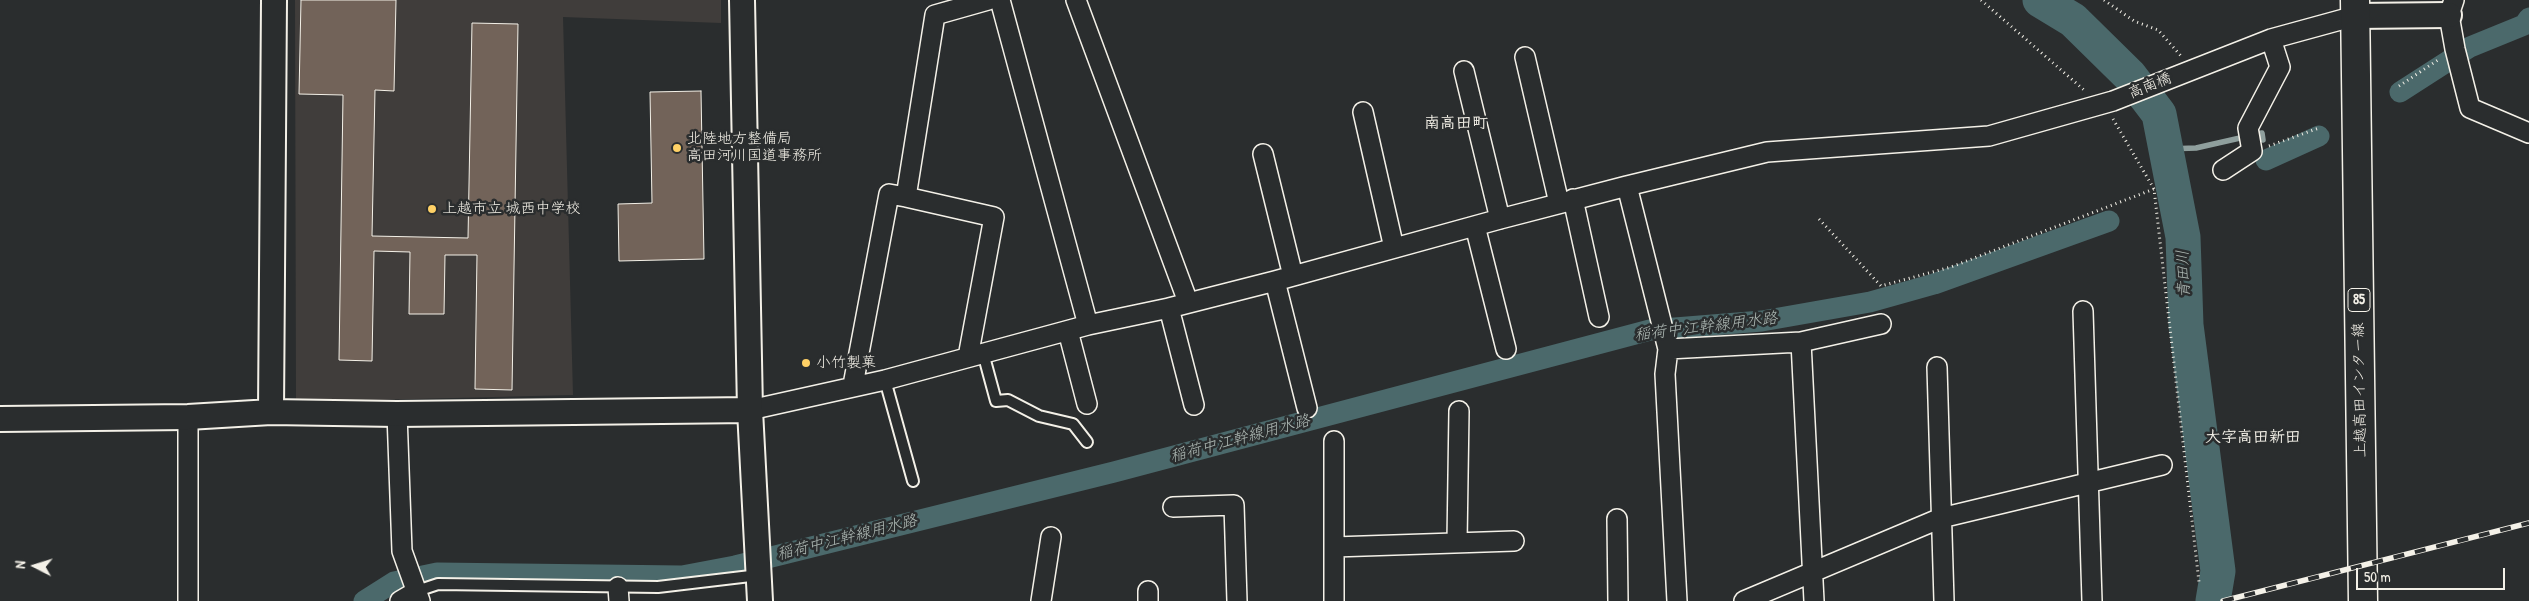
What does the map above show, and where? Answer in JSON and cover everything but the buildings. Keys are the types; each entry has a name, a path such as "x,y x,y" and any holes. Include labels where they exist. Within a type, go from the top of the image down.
{"main road":[{"name":"上越高田インター線","path":"2355,8 2363,601"}],"street":[{"path":"271,412 274,0"},
{"path":"742,0 750,410 760,601"},
{"path":"906,197 934,15 988,0"},
{"path":"1000,0 1088,325"},
{"path":"1076,0 1188,302"},
{"path":"2355,8 2451,8 2457,57 2470,108 2529,133"},
{"name":"高南橋","path":"750,410 853,385 885,380 1068,332 1088,325 1169,308 1566,201 1767,152 1988,136 2106,103 2355,8"},
{"path":"2223,170 2250,141 2280,67 2271,39"},
{"path":"1525,57 1599,317"},
{"path":"1464,70 1500,219"},
{"path":"1363,112 1394,248"},
{"path":"1262,154 1308,408"},
{"path":"1627,186 1668,349 1665,374 1677,601"},
{"path":"853,385 889,194 994,217 976,355"},
{"path":"1476,226 1506,349"},
{"path":"1169,308 1194,405"},
{"path":"2083,311 2092,601"},
{"path":"1668,349 1801,342 1881,324"},
{"path":"1068,332 1087,404"},
{"path":"1801,342 1814,601"},
{"path":"1937,367 1944,601"},
{"path":"0,419 188,417 271,412 398,414 750,410"},
{"path":"1458,542 1459,411"},
{"path":"398,414 402,551 419,596 400,601"},
{"path":"188,417 188,601"},
{"path":"1334,441 1334,601"},
{"path":"1744,601 1941,518 2162,464"},
{"path":"1172,507 1234,505 1236,601"},
{"path":"1617,518 1618,601"},
{"path":"1041,601 1051,537"},
{"path":"1334,546 1514,541"}],"lane":[{"path":"976,355 996,401 1008,400 1039,416 1073,424 1087,442"},
{"path":"885,380 913,481"},
{"path":"419,596 438,584 618,594 658,587 759,575"}],"path":[{"path":"1981,0 2106,103 2110,115 2154,189 2199,582"},
{"path":"2104,0 2134,21 2158,30 2190,70"},
{"path":"2399,86 2457,57"},
{"path":"2250,141 2319,128"},
{"path":"1818,219 1880,286 1951,266 2154,189"}],"shaded area":[{"name":"上越市立 城西中学校","path":"295,0 721,0 721,23 563,17 573,395 296,402"}],"waterway":[{"name":"青田川","path":"2040,0 2073,20 2130,76 2159,114 2183,237 2186,325 2218,571 2213,601"},
{"name":"稲荷中江幹線用水路","path":"2400,92 2470,47 2524,25 2529,18"},
{"path":"2166,149 2196,148 2262,133 2263,140"},
{"name":"稲荷中江幹線用水路","path":"2266,160 2319,136"},
{"name":"稲荷中江幹線用水路","path":"2265,153 2266,160"},
{"name":"稲荷中江幹線用水路","path":"364,601 394,582 437,573 682,576 735,566 1114,472 1650,330 1762,321 1870,302 1934,284 2109,221"}],"railway":[{"path":"2223,601 2529,523"}],"place":[{"name":"北陸地方整備局 高田河川国道事務所","path":"677,148"},
{"name":"上越市立 城西中学校","path":"432,209"},
{"name":"小竹製菓","path":"806,363"}],"district":[{"name":"南高田町","path":"1456,124"},
{"name":"大字高田新田","path":"2253,438"}]}
